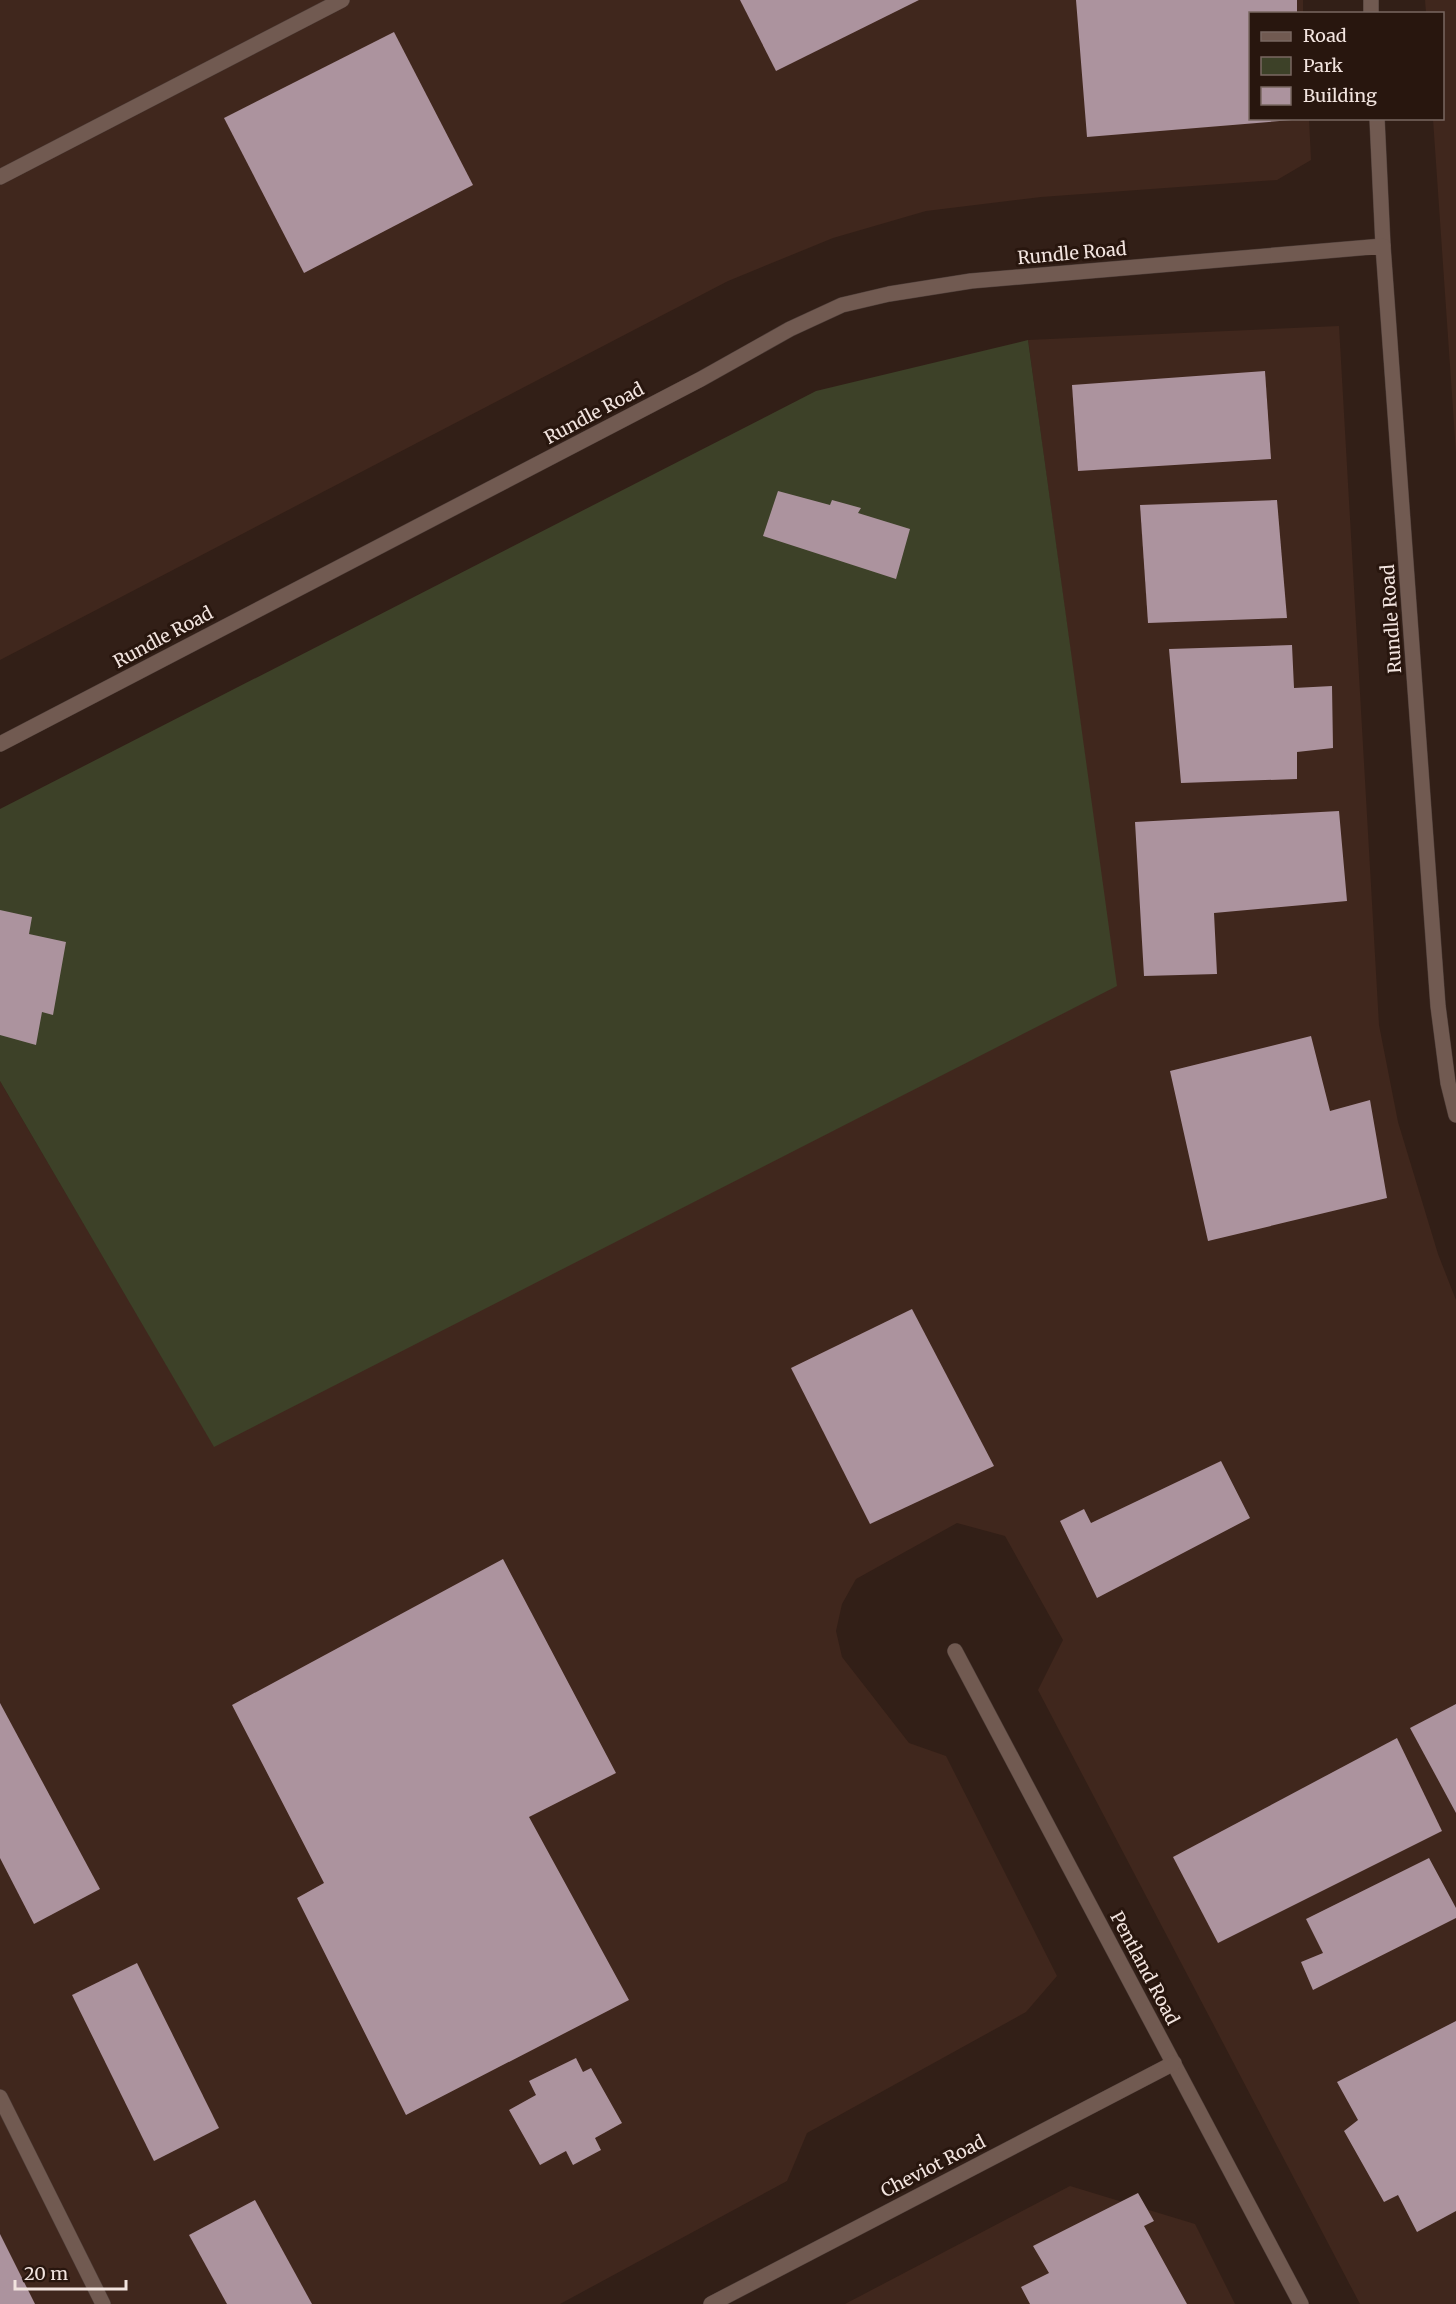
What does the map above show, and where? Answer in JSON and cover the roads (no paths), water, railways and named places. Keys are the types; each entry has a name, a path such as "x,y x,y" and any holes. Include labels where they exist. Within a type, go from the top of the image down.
{"street":[{"path":"0,177 342,0"},
{"path":"1377,120 1383,246"},
{"name":"Rundle Road","path":"0,744 701,379 790,329 842,305 889,294 970,281 1383,246 1438,1006 1448,1083 1456,1114"},
{"name":"Pentland Road","path":"955,1651 1301,2304"},
{"name":"Cheviot Road","path":"711,2304 1174,2063"},
{"path":"0,2097 104,2304"}]}
